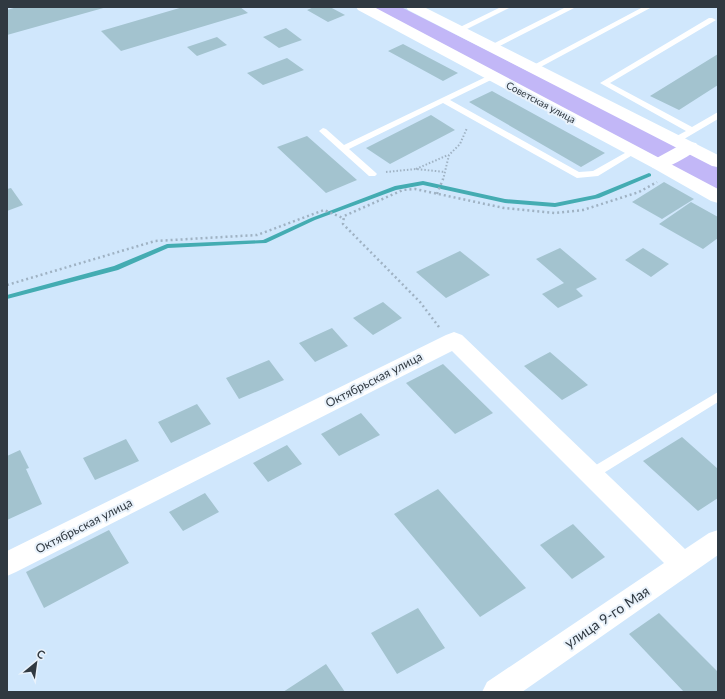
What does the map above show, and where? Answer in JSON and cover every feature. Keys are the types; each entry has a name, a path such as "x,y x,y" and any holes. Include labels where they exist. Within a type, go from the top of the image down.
{"main road":[{"name":"Советская улица","path":"363,7 635,151 718,197"},
{"path":"421,8 458,30 532,68 686,139 718,162"},
{"path":"659,164 686,139"},
{"path":"447,344 454,340 590,475 684,565"},
{"name":"Октябрьская улица","path":"7,564 447,344"},
{"name":"улица 9-го Мая","path":"496,692 718,541"}],"lane":[{"path":"458,30 506,7"},
{"path":"491,47 572,7"},
{"path":"532,68 648,7"},
{"path":"712,20 604,83 686,139 718,115"},
{"path":"343,149 492,76"},
{"path":"444,100 577,175 595,174 635,151"},
{"path":"323,131 372,174"},
{"path":"590,475 718,396"}],"path":[{"path":"416,169 449,155 460,144 466,130 469,114"},
{"path":"437,194 443,180 449,155"},
{"path":"372,174 416,169 444,172"},
{"path":"7,284 155,241 257,235 324,210 343,218 404,190 415,189 504,208 555,213 583,210 639,192 675,173"},
{"path":"343,218 343,224 420,302 435,321 447,344"}],"shaded area":[{"path":"371,7 401,7 680,148 661,160"},
{"path":"691,153 718,168 718,192 669,164"}],"building":[{"path":"17,7 107,7 7,35 7,10"},
{"path":"183,7 240,7 248,13 121,51 101,31"},
{"path":"314,7 330,7 345,15 328,22 307,10"},
{"path":"286,28 302,40 279,48 263,37"},
{"path":"217,37 227,45 197,56 187,47"},
{"path":"403,44 458,73 443,81 388,51"},
{"path":"718,54 718,85 679,110 650,96"},
{"path":"287,58 304,70 263,85 247,73"},
{"path":"492,91 605,153 581,167 469,102"},
{"path":"431,115 455,130 390,164 366,148"},
{"path":"307,136 357,180 326,193 277,147"},
{"path":"664,182 694,199 662,219 632,202"},
{"path":"11,188 23,205 7,211 7,189"},
{"path":"691,202 718,217 718,238 703,249 659,224"},
{"path":"560,248 597,279 576,289 583,296 558,308 542,294 564,283 536,259"},
{"path":"643,248 669,264 651,277 625,260"},
{"path":"460,251 490,275 446,298 416,272"},
{"path":"383,302 402,318 373,335 353,318"},
{"path":"332,328 348,346 315,362 299,343"},
{"path":"550,352 588,385 562,400 524,366"},
{"path":"269,360 284,380 239,399 226,378"},
{"path":"443,364 493,413 455,434 406,383"},
{"path":"197,404 211,424 171,443 158,422"},
{"path":"361,413 380,435 339,456 321,434"},
{"path":"682,437 718,469 718,498 698,511 643,461"},
{"path":"126,439 139,461 95,480 83,458"},
{"path":"287,445 302,464 268,482 253,463"},
{"path":"20,450 29,468 26,469 42,504 7,520 7,456"},
{"path":"438,489 526,588 480,617 394,514"},
{"path":"205,493 219,512 183,531 169,512"},
{"path":"573,524 605,557 572,579 540,545"},
{"path":"109,530 129,563 44,608 26,572"},
{"path":"418,608 445,648 397,674 371,633"},
{"path":"659,613 718,672 718,692 684,692 629,634"},
{"path":"326,664 345,692 283,692"}],"waterway":[{"path":"7,297 116,268 167,246 264,242 313,219 395,188 423,183 505,201 555,205 597,197 649,175"}]}
